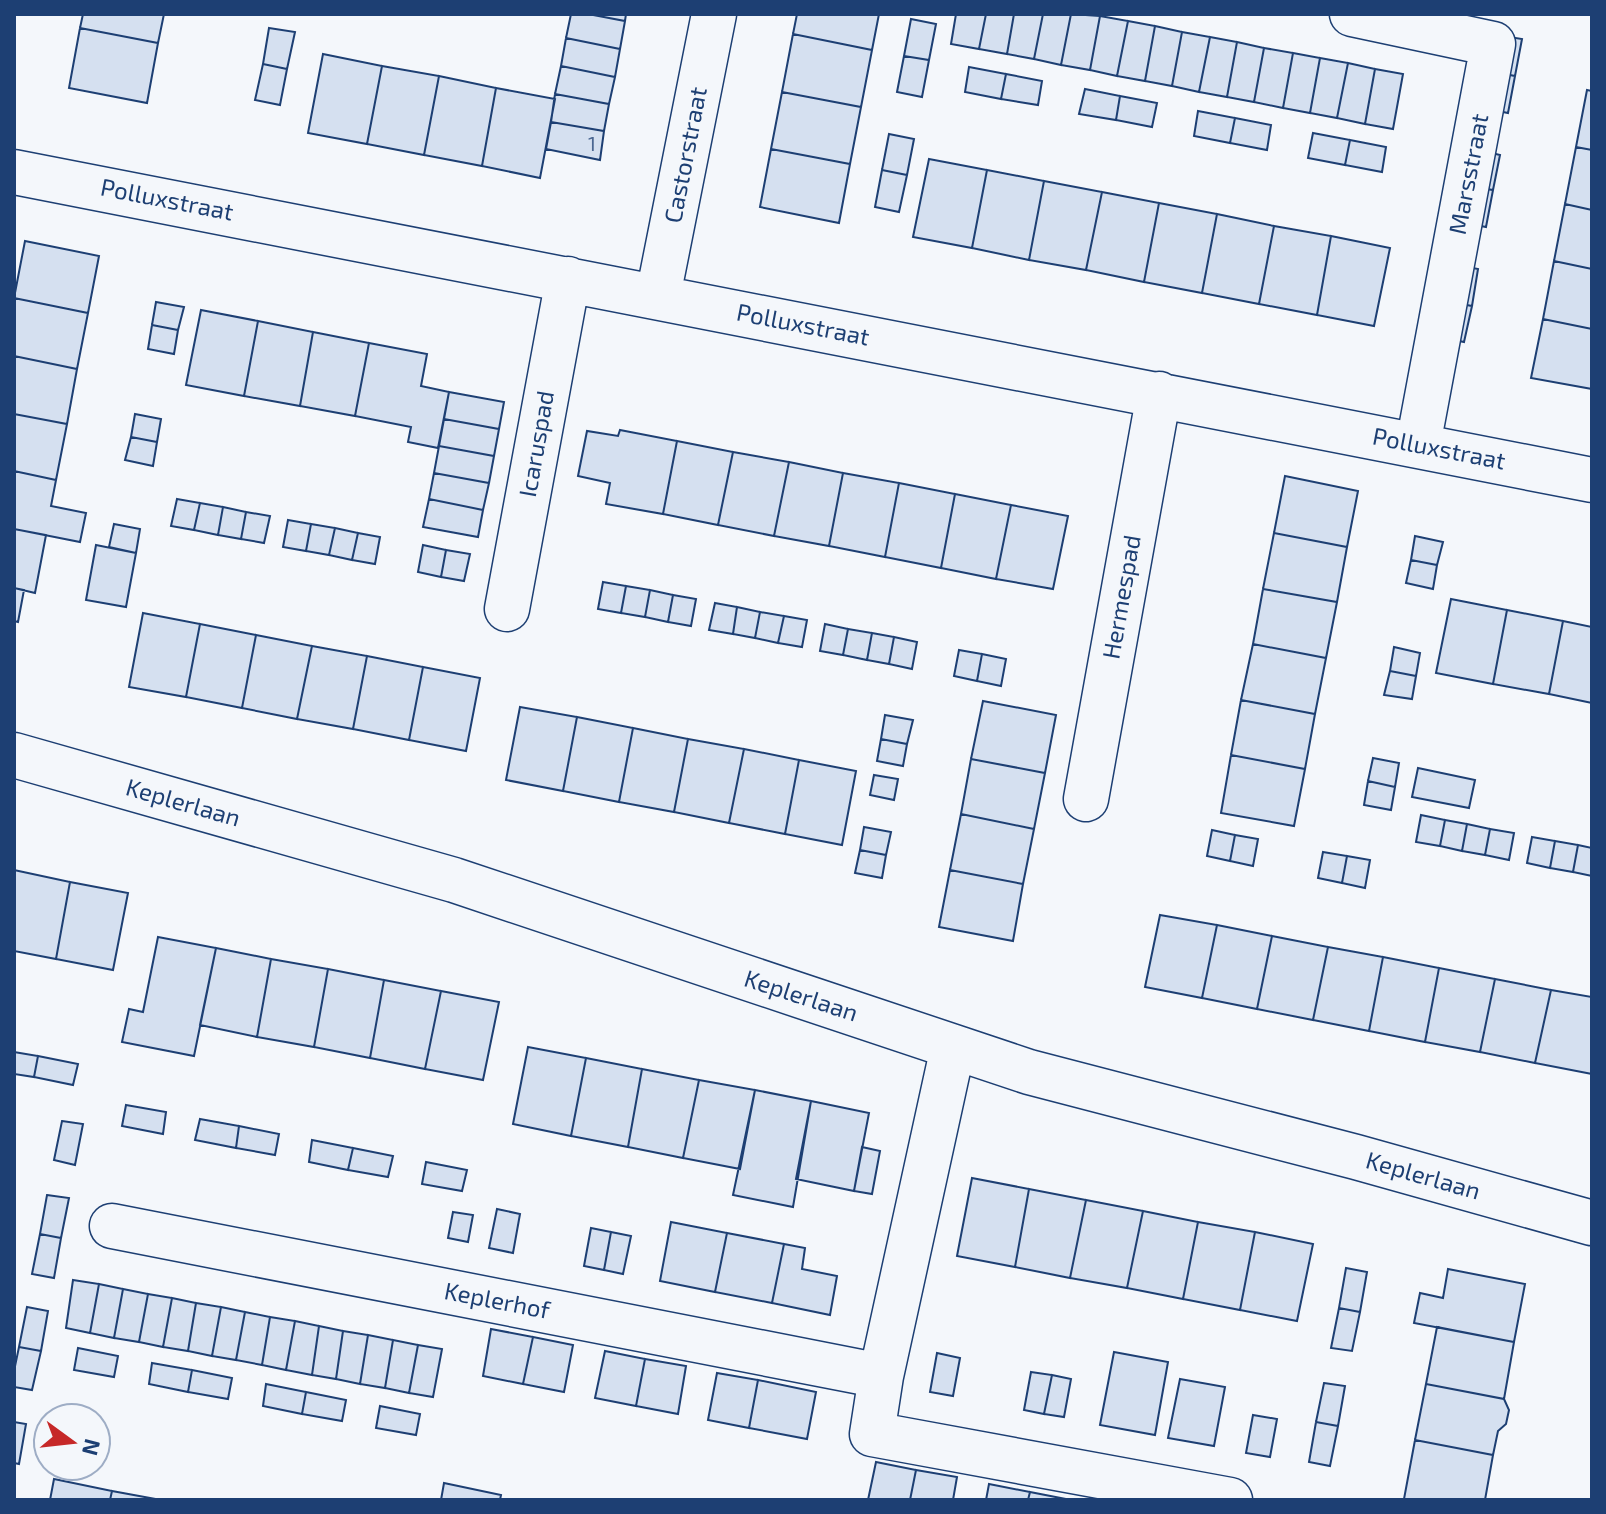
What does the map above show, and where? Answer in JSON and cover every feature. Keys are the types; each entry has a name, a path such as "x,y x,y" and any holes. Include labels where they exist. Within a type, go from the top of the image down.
{"street":[{"name":"Castorstraat","path":"658,296 714,14"},
{"name":"Marsstraat","path":"1352,14 1493,44 1418,445"},
{"name":"Polluxstraat","path":"14,172 1592,480"},
{"name":"Icaruspad","path":"507,609 568,279"},
{"name":"Hermespad","path":"1086,799 1159,394"},
{"name":"Keplerlaan","path":"14,755 454,880 1029,1072 1356,1157 1592,1223"},
{"path":"953,1047 881,1376 872,1434 1230,1500"},
{"name":"Keplerhof","path":"112,1226 881,1376"}],"building":[{"path":"83,14 164,14 158,43 80,28"},
{"path":"571,14 625,21 620,49 566,38"},
{"path":"588,14 626,14 625,21"},
{"path":"797,14 879,14 872,50 793,34"},
{"path":"956,14 986,14 979,49 951,44"},
{"path":"986,14 1014,14 1007,54 979,49"},
{"path":"1014,14 1043,14 1034,59 1007,54"},
{"path":"1043,14 1071,14 1061,65 1034,59"},
{"path":"1071,14 1100,16 1090,70 1061,65"},
{"path":"1100,16 1128,21 1117,76 1090,70"},
{"path":"911,19 936,24 929,60 904,56"},
{"path":"1128,21 1155,26 1145,81 1117,76"},
{"path":"1155,26 1182,32 1172,86 1145,81"},
{"path":"80,28 158,43 147,103 69,88"},
{"path":"269,28 295,32 287,69 263,64"},
{"path":"1182,32 1210,37 1199,92 1172,86"},
{"path":"793,34 872,50 861,107 782,92"},
{"path":"1497,35 1522,39 1515,76 1490,71"},
{"path":"1210,37 1237,42 1227,97 1199,92"},
{"path":"566,38 620,49 615,77 561,66"},
{"path":"1237,42 1264,48 1254,102 1227,97"},
{"path":"1264,48 1293,53 1283,108 1254,102"},
{"path":"1293,53 1320,58 1310,113 1283,108"},
{"path":"323,54 382,66 367,144 308,133"},
{"path":"904,56 929,60 922,97 897,92"},
{"path":"1320,58 1348,63 1337,118 1310,113"},
{"path":"1348,63 1375,69 1365,124 1337,118"},
{"path":"263,64 287,69 280,105 255,100"},
{"path":"382,66 439,76 424,155 367,144"},
{"path":"561,66 615,77 609,104 555,94"},
{"path":"969,67 1006,74 1001,99 965,92"},
{"path":"1375,69 1403,74 1393,129 1365,124"},
{"path":"1490,71 1515,76 1508,113 1483,108"},
{"path":"1006,74 1042,81 1038,105 1001,99"},
{"path":"439,76 496,88 482,166 424,155"},
{"path":"496,88 555,99 540,178 482,166"},
{"path":"1085,89 1120,96 1116,120 1079,114"},
{"path":"1587,90 1592,91 1592,150 1576,147"},
{"path":"782,92 861,107 850,164 771,149"},
{"path":"555,94 609,104 604,131 551,122"},
{"path":"1120,96 1157,103 1152,127 1116,120"},
{"path":"1198,111 1235,118 1230,143 1194,136"},
{"path":"1235,118 1271,125 1267,150 1230,143"},
{"path":"551,122 604,131 600,160 546,149"},
{"path":"1313,133 1350,140 1345,165 1308,158"},
{"path":"889,134 914,139 907,175 882,170"},
{"path":"1350,140 1386,147 1382,172 1345,165"},
{"path":"1576,147 1592,150 1592,210 1565,204"},
{"path":"771,149 850,164 839,223 760,207"},
{"path":"1475,149 1500,155 1493,190 1469,186"},
{"path":"929,159 987,170 972,248 913,237"},
{"path":"882,170 907,175 899,212 875,207"},
{"path":"987,170 1044,181 1029,260 972,248"},
{"path":"1044,181 1102,192 1086,270 1029,260"},
{"path":"1469,186 1493,190 1486,227 1461,222"},
{"path":"1102,192 1159,203 1144,282 1086,270"},
{"path":"1159,203 1217,214 1202,293 1144,282"},
{"path":"1565,204 1592,210 1592,269 1554,261"},
{"path":"1217,214 1274,226 1259,304 1202,293"},
{"path":"1274,226 1331,236 1317,315 1259,304"},
{"path":"1331,236 1390,248 1374,326 1317,315"},
{"path":"25,241 99,256 88,313 14,298"},
{"path":"1554,261 1592,269 1592,329 1543,319"},
{"path":"1453,264 1478,269 1472,306 1446,301"},
{"path":"14,298 88,313 77,369 14,356"},
{"path":"1446,301 1472,306 1464,342 1440,337"},
{"path":"156,302 184,307 178,330 152,325"},
{"path":"201,310 258,321 244,396 186,385"},
{"path":"1543,319 1592,329 1592,389 1531,378"},
{"path":"258,321 313,332 300,406 244,396"},
{"path":"152,325 178,330 174,354 148,349"},
{"path":"313,332 369,343 355,416 300,406"},
{"path":"369,343 427,354 421,386 449,392 438,448 408,442 411,427 355,416"},
{"path":"14,356 77,369 67,424 14,414"},
{"path":"449,392 504,402 499,429 444,419"},
{"path":"14,414 67,424 56,480 14,471"},
{"path":"135,414 161,419 157,442 131,437"},
{"path":"444,419 499,429 494,456 439,446"},
{"path":"620,430 677,441 663,514 606,504 610,483 578,476 587,431 618,436"},
{"path":"131,437 157,442 153,466 125,460"},
{"path":"677,441 733,452 718,525 663,514"},
{"path":"439,446 494,456 489,483 434,473"},
{"path":"733,452 789,462 774,536 718,525"},
{"path":"789,462 843,473 829,546 774,536"},
{"path":"14,471 56,480 51,506 86,513 80,542 14,529"},
{"path":"434,473 489,483 483,510 429,499"},
{"path":"843,473 899,483 885,557 829,546"},
{"path":"1285,476 1358,491 1347,547 1274,533"},
{"path":"899,483 955,494 941,568 885,557"},
{"path":"955,494 1011,505 996,579 941,568"},
{"path":"177,499 200,503 194,530 171,526"},
{"path":"429,499 483,510 478,537 423,527"},
{"path":"200,503 223,507 218,535 194,530"},
{"path":"1011,505 1068,516 1053,589 996,579"},
{"path":"223,507 246,512 241,539 218,535"},
{"path":"246,512 270,516 264,543 241,539"},
{"path":"288,520 311,524 306,551 283,547"},
{"path":"114,524 140,529 136,553 109,547"},
{"path":"311,524 335,528 329,555 306,551"},
{"path":"335,528 358,533 352,560 329,555"},
{"path":"14,529 46,535 35,593 14,588"},
{"path":"358,533 380,537 375,564 352,560"},
{"path":"1274,533 1347,547 1337,602 1263,589"},
{"path":"1415,536 1443,542 1437,565 1411,560"},
{"path":"96,545 136,553 126,607 86,600"},
{"path":"423,545 446,550 441,577 418,572"},
{"path":"446,550 470,554 464,581 441,577"},
{"path":"1411,560 1437,565 1433,589 1406,583"},
{"path":"603,582 626,586 621,613 598,609"},
{"path":"626,586 650,590 645,617 621,613"},
{"path":"14,588 24,590 18,622 14,621"},
{"path":"1263,589 1337,602 1326,658 1253,644"},
{"path":"650,590 673,595 668,622 645,617"},
{"path":"673,595 696,599 691,626 668,622"},
{"path":"1451,599 1507,610 1493,684 1436,673"},
{"path":"715,603 737,607 733,634 709,630"},
{"path":"737,607 760,612 755,638 733,634"},
{"path":"1507,610 1563,621 1549,694 1493,684"},
{"path":"760,612 784,616 778,643 755,638"},
{"path":"143,613 200,624 186,697 129,687"},
{"path":"784,616 807,620 802,647 778,643"},
{"path":"1563,621 1592,627 1592,703 1549,694"},
{"path":"200,624 256,635 242,708 186,697"},
{"path":"825,624 848,629 843,655 820,651"},
{"path":"848,629 872,633 867,660 843,655"},
{"path":"872,633 894,637 889,664 867,660"},
{"path":"256,635 312,646 297,719 242,708"},
{"path":"894,637 917,642 912,669 889,664"},
{"path":"1253,644 1326,658 1315,714 1241,700"},
{"path":"312,646 367,656 353,729 297,719"},
{"path":"1394,647 1420,653 1416,676 1390,671"},
{"path":"959,650 982,654 977,681 954,676"},
{"path":"982,654 1006,659 1001,686 977,681"},
{"path":"367,656 423,667 409,740 353,729"},
{"path":"423,667 480,678 466,751 409,740"},
{"path":"1390,671 1416,676 1412,699 1384,695"},
{"path":"1241,700 1315,714 1305,769 1231,755"},
{"path":"983,701 1056,715 1045,773 971,759"},
{"path":"520,707 577,717 563,791 506,780"},
{"path":"885,715 913,720 907,744 881,739"},
{"path":"577,717 633,728 619,802 563,791"},
{"path":"633,728 688,739 674,812 619,802"},
{"path":"688,739 744,749 729,823 674,812"},
{"path":"881,739 907,744 903,766 877,761"},
{"path":"744,749 799,760 785,834 729,823"},
{"path":"1231,755 1305,769 1294,826 1221,813"},
{"path":"1373,758 1399,763 1395,787 1368,781"},
{"path":"971,759 1045,773 1034,829 961,814"},
{"path":"799,760 856,771 842,845 785,834"},
{"path":"1418,768 1475,780 1469,808 1412,797"},
{"path":"874,775 898,779 894,800 870,795"},
{"path":"1368,781 1395,787 1391,810 1364,805"},
{"path":"961,814 1034,829 1023,884 950,870"},
{"path":"1421,815 1445,820 1440,846 1416,842"},
{"path":"1445,820 1467,824 1462,851 1440,846"},
{"path":"1467,824 1490,829 1485,855 1462,851"},
{"path":"864,827 891,832 886,855 860,850"},
{"path":"1490,829 1514,833 1509,860 1485,855"},
{"path":"1212,830 1235,835 1230,861 1207,856"},
{"path":"1235,835 1258,839 1253,866 1230,861"},
{"path":"1532,837 1555,841 1550,868 1527,863"},
{"path":"1555,841 1578,845 1573,872 1550,868"},
{"path":"1578,845 1592,848 1592,876 1573,872"},
{"path":"860,850 886,855 882,878 855,873"},
{"path":"1323,852 1347,856 1342,883 1318,878"},
{"path":"1347,856 1370,860 1365,888 1342,883"},
{"path":"14,870 70,882 56,959 14,951"},
{"path":"950,870 1023,884 1013,941 939,927"},
{"path":"70,882 128,893 113,970 56,959"},
{"path":"1160,915 1217,925 1202,998 1145,987"},
{"path":"1217,925 1272,936 1257,1009 1202,998"},
{"path":"1272,936 1328,947 1313,1020 1257,1009"},
{"path":"158,937 216,948 194,1056 122,1042 129,1009 143,1012"},
{"path":"1328,947 1383,957 1369,1031 1313,1020"},
{"path":"216,948 271,959 257,1037 200,1025"},
{"path":"1383,957 1439,968 1425,1042 1369,1031"},
{"path":"271,959 328,969 314,1047 257,1037"},
{"path":"1439,968 1495,979 1480,1052 1425,1042"},
{"path":"328,969 384,980 370,1058 314,1047"},
{"path":"1495,979 1551,990 1535,1063 1480,1052"},
{"path":"384,980 441,991 425,1069 370,1058"},
{"path":"1551,990 1592,997 1592,1074 1535,1063"},
{"path":"441,991 499,1002 483,1080 425,1069"},
{"path":"528,1047 586,1058 571,1136 513,1124"},
{"path":"14,1052 38,1056 34,1077 14,1074"},
{"path":"38,1056 78,1064 73,1085 34,1077"},
{"path":"586,1058 642,1069 628,1147 571,1136"},
{"path":"642,1069 699,1080 683,1158 628,1147"},
{"path":"699,1080 755,1090 740,1169 683,1158"},
{"path":"755,1090 811,1101 793,1207 733,1195"},
{"path":"811,1101 869,1113 854,1191 796,1179"},
{"path":"126,1105 166,1112 163,1134 122,1126"},
{"path":"200,1119 239,1126 236,1148 195,1140"},
{"path":"62,1121 83,1124 75,1165 54,1160"},
{"path":"239,1126 279,1134 275,1155 236,1148"},
{"path":"312,1140 353,1148 348,1170 309,1162"},
{"path":"862,1147 880,1151 872,1194 854,1191"},
{"path":"353,1148 393,1156 388,1177 348,1170"},
{"path":"426,1162 467,1170 462,1191 422,1184"},
{"path":"972,1178 1029,1189 1015,1267 957,1256"},
{"path":"1029,1189 1086,1200 1070,1278 1015,1267"},
{"path":"47,1195 69,1198 61,1238 40,1234"},
{"path":"1086,1200 1143,1211 1127,1288 1070,1278"},
{"path":"497,1209 520,1214 513,1253 489,1248"},
{"path":"1143,1211 1198,1222 1183,1299 1127,1288"},
{"path":"453,1212 473,1215 468,1242 448,1238"},
{"path":"671,1222 727,1233 715,1292 660,1281"},
{"path":"1198,1222 1255,1232 1240,1310 1183,1299"},
{"path":"591,1228 611,1232 604,1270 584,1266"},
{"path":"611,1232 631,1236 623,1274 604,1270"},
{"path":"1255,1232 1313,1244 1297,1321 1240,1310"},
{"path":"727,1233 784,1244 772,1303 715,1292"},
{"path":"40,1234 61,1238 54,1278 32,1274"},
{"path":"784,1244 805,1248 802,1269 837,1276 830,1315 772,1303"},
{"path":"1346,1268 1367,1272 1360,1312 1339,1308"},
{"path":"1448,1269 1525,1284 1514,1342 1414,1323 1420,1293 1443,1298"},
{"path":"73,1280 99,1284 90,1333 66,1328"},
{"path":"99,1284 123,1289 114,1338 90,1333"},
{"path":"123,1289 148,1294 139,1342 114,1338"},
{"path":"148,1294 172,1298 163,1347 139,1342"},
{"path":"172,1298 196,1303 188,1351 163,1347"},
{"path":"196,1303 221,1307 212,1356 188,1351"},
{"path":"27,1307 48,1311 41,1351 19,1347"},
{"path":"221,1307 245,1312 236,1360 212,1356"},
{"path":"1339,1308 1360,1312 1352,1351 1331,1348"},
{"path":"245,1312 270,1317 262,1365 236,1360"},
{"path":"270,1317 295,1321 286,1370 262,1365"},
{"path":"295,1321 319,1326 312,1375 286,1370"},
{"path":"319,1326 343,1331 336,1379 312,1375"},
{"path":"1437,1327 1514,1342 1504,1399 1426,1384"},
{"path":"491,1329 533,1337 523,1384 483,1376"},
{"path":"343,1331 368,1335 360,1384 336,1379"},
{"path":"368,1335 393,1340 385,1388 360,1384"},
{"path":"533,1337 573,1345 564,1392 523,1384"},
{"path":"393,1340 418,1345 409,1393 385,1388"},
{"path":"418,1345 442,1349 433,1397 409,1393"},
{"path":"19,1347 41,1351 32,1390 14,1387"},
{"path":"78,1348 118,1356 114,1377 74,1370"},
{"path":"605,1351 645,1359 636,1406 595,1398"},
{"path":"1114,1352 1168,1362 1155,1435 1100,1425"},
{"path":"937,1353 960,1358 953,1396 930,1392"},
{"path":"645,1359 686,1366 678,1414 636,1406"},
{"path":"152,1363 192,1370 188,1392 149,1384"},
{"path":"192,1370 232,1378 228,1399 188,1392"},
{"path":"1031,1372 1052,1375 1044,1414 1024,1410"},
{"path":"717,1373 758,1380 749,1428 708,1420"},
{"path":"1052,1375 1071,1379 1064,1417 1044,1414"},
{"path":"1180,1379 1225,1387 1214,1446 1168,1438"},
{"path":"758,1380 816,1392 807,1439 749,1428"},
{"path":"1324,1383 1345,1386 1338,1426 1316,1422"},
{"path":"266,1384 306,1392 302,1414 263,1406"},
{"path":"1426,1384 1504,1399 1509,1410 1506,1424 1498,1431 1493,1455 1415,1440"},
{"path":"306,1392 346,1400 342,1421 302,1414"},
{"path":"380,1406 420,1414 416,1435 376,1428"},
{"path":"1253,1415 1277,1419 1270,1457 1246,1453"},
{"path":"14,1422 26,1424 19,1464 14,1463"},
{"path":"1316,1422 1338,1426 1330,1466 1309,1462"},
{"path":"1415,1440 1493,1455 1485,1500 1404,1499"},
{"path":"876,1462 916,1470 910,1500 868,1500"},
{"path":"916,1470 957,1477 953,1500 910,1500"},
{"path":"53,1482 112,1491 110,1500 50,1500"},
{"path":"444,1483 501,1495 500,1500 441,1500"},
{"path":"989,1484 1030,1492 1028,1500 986,1500"},
{"path":"112,1491 161,1500 110,1500"},
{"path":"1030,1492 1071,1500 1028,1500"}]}
